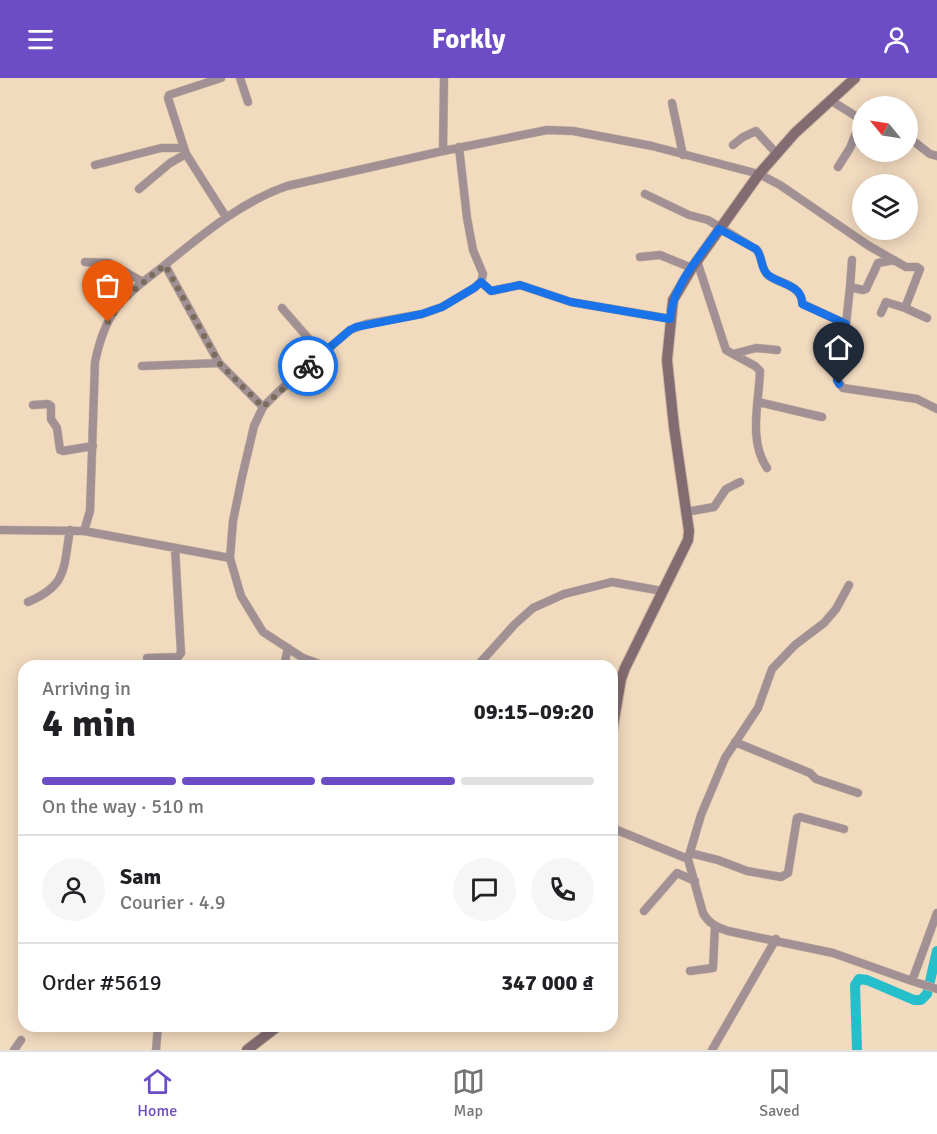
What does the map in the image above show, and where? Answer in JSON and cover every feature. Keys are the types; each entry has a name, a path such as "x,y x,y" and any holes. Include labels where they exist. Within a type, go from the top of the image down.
{"street":[{"path":"221,78 169,95 168,98 185,151 226,217"},
{"path":"240,78 248,102"},
{"path":"442,151 444,78"},
{"path":"618,695 625,668 688,540 667,360 673,300 719,229 759,174 795,133 855,78"},
{"path":"830,100 852,114"},
{"path":"672,103 683,155"},
{"path":"84,531 90,511 95,362 100,342 117,307 144,282 226,217 286,186 459,147 547,130 603,136 652,146 759,174 780,185 869,246 906,267 920,269 905,308"},
{"path":"733,145 756,130 777,154"},
{"path":"838,167 852,144"},
{"path":"918,145 930,154 937,156"},
{"path":"308,660 263,632 241,597 230,558 233,521 254,426 263,407 356,327 422,314 442,307 481,282 483,274 473,250 467,218 459,147"},
{"path":"95,165 161,148 185,151"},
{"path":"139,189 185,151"},
{"path":"645,194 689,215 708,220 719,229 756,249 761,254 763,267 767,274 796,290 800,294 802,304 846,324"},
{"path":"640,257 666,257 695,265"},
{"path":"852,260 846,324 837,380 839,384 843,388 917,399 937,409"},
{"path":"850,287 866,289 878,263 894,260"},
{"path":"85,262 109,263 144,282"},
{"path":"165,265 219,363 263,407"},
{"path":"695,265 726,350 760,371 756,435 762,460 768,468"},
{"path":"481,282 491,291 520,285 571,302 670,319"},
{"path":"881,314 886,302 927,318"},
{"path":"282,308 322,354"},
{"path":"733,354 756,348 777,350"},
{"path":"142,366 219,363"},
{"path":"758,402 822,417"},
{"path":"33,405 48,404 51,406 51,419 57,428 60,450 93,446"},
{"path":"686,512 714,507 726,489 740,482"},
{"path":"0,530 84,531 230,558"},
{"path":"28,602 45,595 60,581 70,531"},
{"path":"147,658 178,657 182,653 175,548"},
{"path":"482,660 533,608 564,594 612,582 662,591"},
{"path":"849,585 836,609 825,623 795,645 772,669 758,708 725,758 711,790 689,856 694,881 703,913 714,926 833,953 937,989"},
{"path":"285,660 288,648"},
{"path":"735,742 810,773 816,778 858,793"},
{"path":"618,830 689,856 723,862 747,872 780,878 785,877 788,873 797,818 844,829"},
{"path":"644,911 677,873 694,881"},
{"path":"912,981 937,913"},
{"path":"690,971 713,968 714,926"},
{"path":"712,1050 776,939"},
{"path":"156,1050 158,1032"},
{"path":"247,1050 270,1032"},
{"path":"14,1050 21,1040"}],"waterway":[{"path":"857,1050 855,985 859,979 867,980 914,1000 921,1000 927,994 937,951"}],"way so far":[{"path":"108,322 117,307 131,292 165,265 219,363 263,407 308,366"}],"route":[{"path":"308,366 356,327 422,314 442,307 481,282 491,291 520,285 527,286 571,302 670,319 673,300 678,289 719,229 756,249 761,254 763,267 767,274 796,290 800,294 802,304 807,308 846,324 837,380 839,384"}]}
